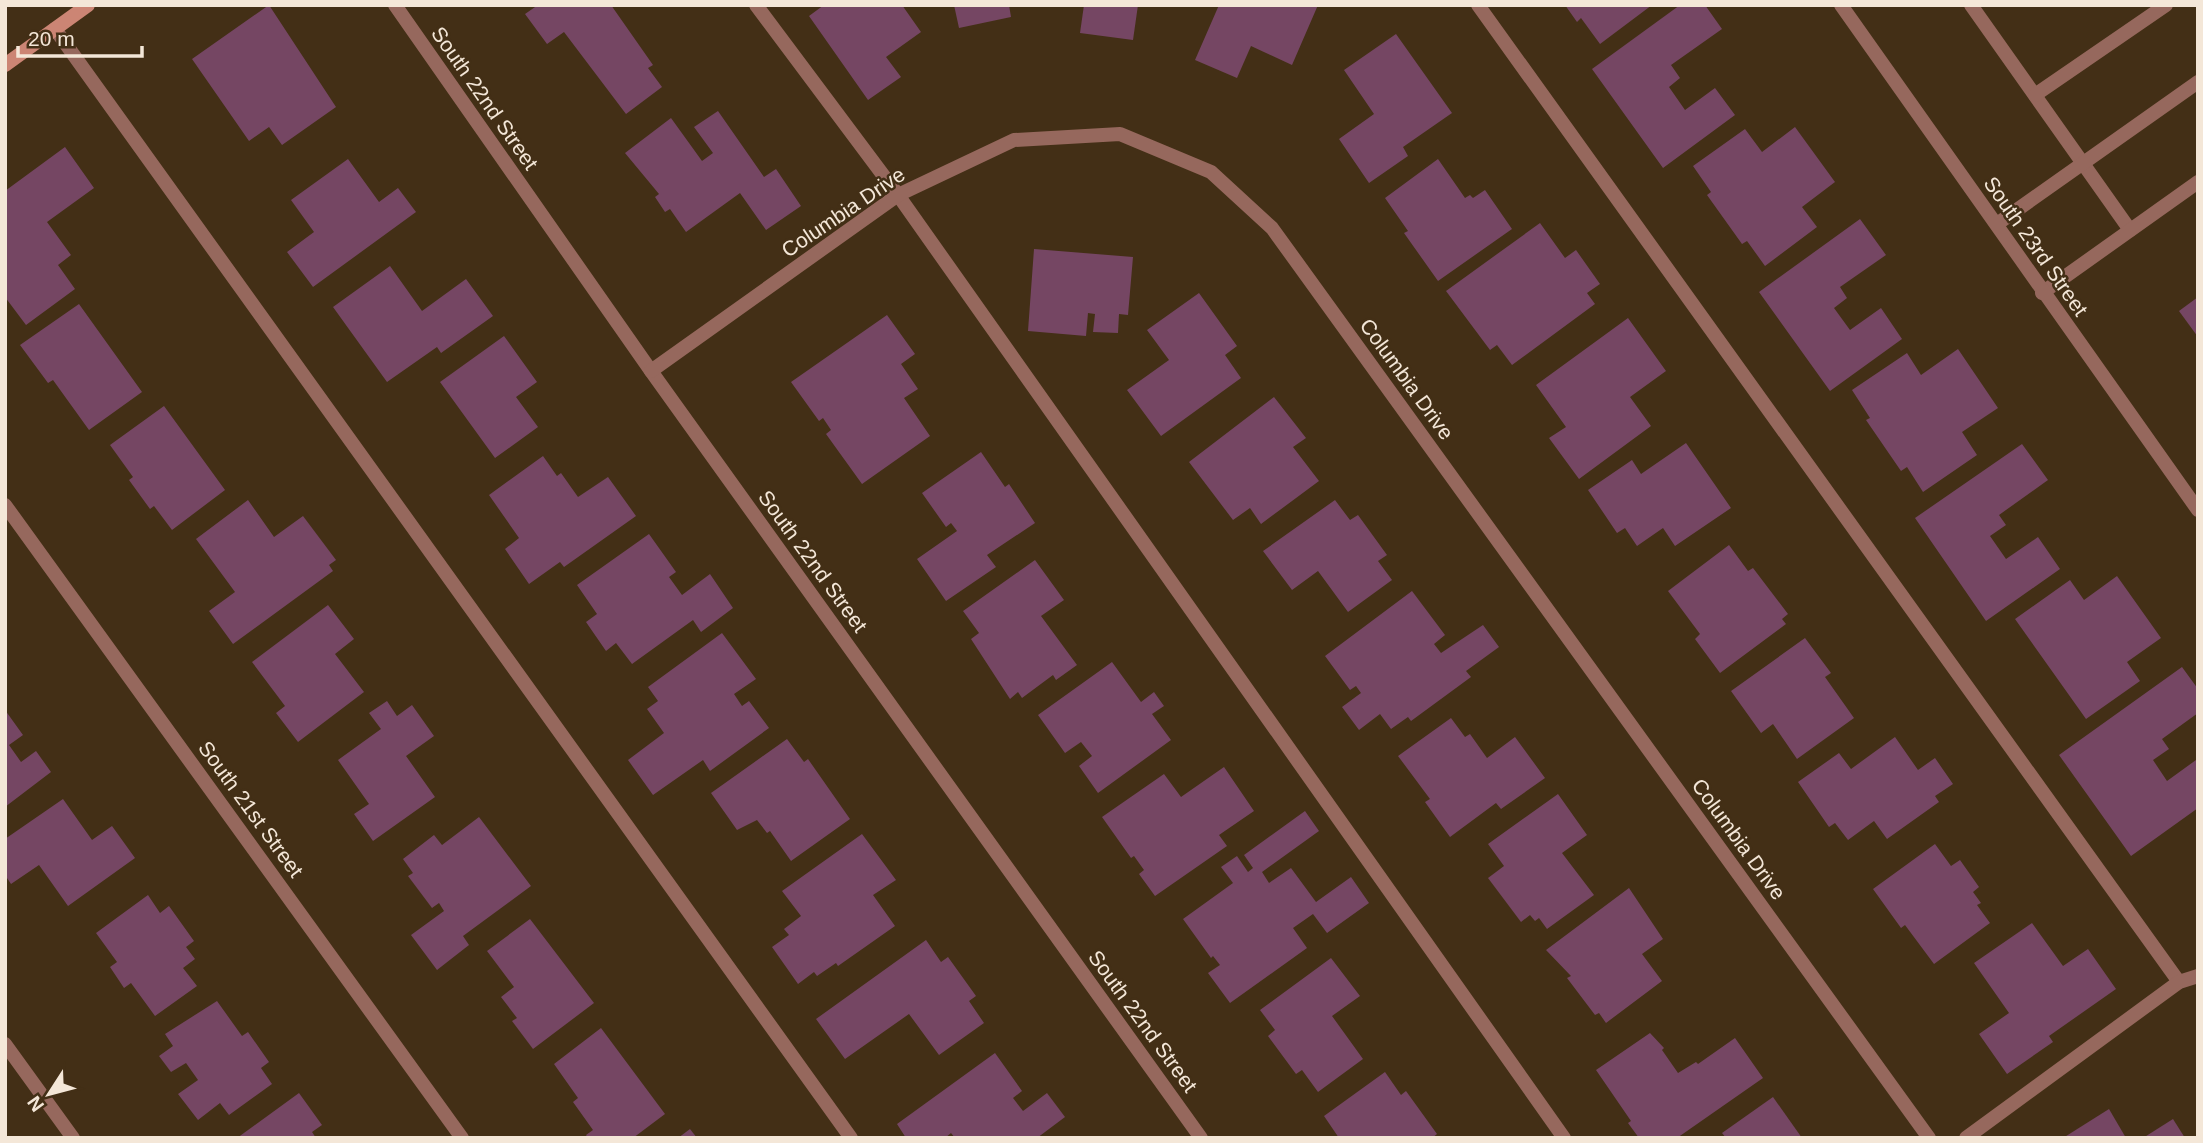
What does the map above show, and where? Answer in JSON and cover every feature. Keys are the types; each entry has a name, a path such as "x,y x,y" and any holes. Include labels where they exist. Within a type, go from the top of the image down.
{"main road":[{"path":"5,65 89,5"}],"street":[{"name":"South 22nd Street","path":"395,5 651,371 1201,1138"},
{"path":"756,5 898,195 1564,1138"},
{"path":"1478,5 2179,982"},
{"name":"South 23rd Street","path":"1841,5 1997,224 2042,293 2198,510"},
{"path":"2035,94 2166,5"},
{"path":"1972,6 2130,230"},
{"path":"55,29 851,1138"},
{"path":"1997,224 2198,82"},
{"name":"Columbia Drive","path":"651,371 898,195 1014,141 1121,134 1211,172 1272,228 1929,1138"},
{"path":"2042,293 2198,182"},
{"name":"South 21st Street","path":"5,505 462,1138"},
{"path":"1966,1138 2179,982 2198,976"},
{"path":"5,1044 73,1138"}],"building":[{"path":"269,5 336,107 282,145 269,127 249,141 192,59"},
{"path":"538,5 611,5 653,65 648,68 662,87 626,114 564,32 547,44 525,14"},
{"path":"824,5 902,5 921,32 886,57 901,77 868,100 809,16"},
{"path":"954,5 1009,5 1011,17 959,28"},
{"path":"1084,5 1138,5 1133,40 1080,33"},
{"path":"1219,5 1318,5 1292,65 1251,46 1237,78 1195,60"},
{"path":"1565,5 1652,5 1600,44 1581,18 1577,22"},
{"path":"1680,5 1705,5 1722,29 1671,65 1680,78 1669,87 1685,110 1715,88 1735,115 1663,168 1592,69"},
{"path":"1396,34 1452,113 1403,147 1408,156 1369,183 1339,139 1374,114 1344,70"},
{"path":"718,111 764,177 776,169 801,206 766,230 740,193 686,232 670,209 665,212 655,197 659,194 625,153 671,118 702,161 713,153 694,127"},
{"path":"1795,127 1835,182 1802,207 1817,227 1765,266 1747,241 1742,244 1707,195 1711,192 1693,166 1745,129 1762,152"},
{"path":"65,147 94,188 47,222 71,255 58,265 75,289 26,325 5,297 5,191"},
{"path":"348,159 379,202 398,188 416,212 313,287 287,252 314,232 291,200"},
{"path":"1438,159 1465,198 1470,195 1473,198 1485,190 1512,229 1438,281 1404,233 1408,231 1385,198"},
{"path":"1860,219 1886,255 1840,287 1847,298 1834,308 1850,330 1881,308 1902,339 1830,391 1759,292"},
{"path":"1540,223 1565,258 1576,250 1600,284 1587,293 1595,304 1512,365 1497,345 1490,350 1446,291"},
{"path":"1034,249 1133,257 1128,315 1119,314 1118,333 1093,332 1095,314 1088,313 1086,336 1028,331"},
{"path":"390,266 422,311 466,279 493,316 441,353 437,347 387,382 333,307"},
{"path":"1199,293 1237,346 1225,355 1241,378 1161,436 1127,390 1169,360 1147,330"},
{"path":"2198,297 2198,337 2179,311"},
{"path":"79,304 142,392 89,430 53,380 48,383 20,345"},
{"path":"887,315 915,354 901,364 918,389 904,398 930,436 862,484 826,434 831,430 823,418 819,421 791,382"},
{"path":"1628,318 1666,371 1630,397 1651,426 1579,479 1549,438 1566,427 1536,385"},
{"path":"504,336 537,382 516,397 538,427 495,458 440,382"},
{"path":"1958,349 1998,408 1962,432 1977,455 1923,492 1907,467 1901,471 1866,420 1870,418 1852,390 1907,353 1921,375"},
{"path":"1274,397 1306,438 1293,447 1319,481 1261,524 1250,508 1233,520 1189,462"},
{"path":"164,406 225,490 172,530 154,506 150,509 129,480 133,477 110,445"},
{"path":"1686,443 1731,508 1675,546 1663,528 1637,546 1625,528 1617,533 1588,490 1632,460 1641,474"},
{"path":"2022,444 2048,480 1999,515 2006,525 1990,536 2006,559 2038,537 2060,569 1986,621 1915,518"},
{"path":"981,452 1005,487 1009,484 1035,523 987,555 996,567 946,601 917,559 957,531 951,523 946,527 922,493"},
{"path":"543,456 557,476 561,473 578,497 608,477 636,516 564,567 560,562 529,584 505,549 519,538 489,495"},
{"path":"248,500 274,537 303,516 336,560 329,565 333,571 233,644 209,611 235,592 196,539"},
{"path":"1335,500 1350,520 1358,515 1387,555 1378,561 1392,580 1348,612 1318,571 1292,590 1263,551"},
{"path":"649,534 676,572 669,577 682,595 710,574 733,608 701,632 693,620 632,664 616,643 606,651 586,622 597,614 577,585"},
{"path":"1729,545 1748,571 1753,568 1788,614 1782,619 1786,624 1720,673 1695,639 1700,634 1668,591"},
{"path":"1035,560 1064,600 1041,616 1077,665 1056,680 1053,675 1022,698 1018,692 1010,699 971,639 979,633 963,611"},
{"path":"2117,576 2161,638 2127,662 2140,681 2086,719 2015,619 2070,580 2084,600"},
{"path":"1412,591 1445,635 1434,644 1441,653 1483,625 1499,647 1466,671 1471,677 1411,721 1408,717 1391,729 1380,714 1359,730 1342,707 1361,693 1356,686 1350,690 1325,656"},
{"path":"328,605 354,639 335,654 364,692 298,742 276,713 285,706 252,662"},
{"path":"722,633 756,679 734,694 742,706 749,701 769,728 710,771 703,760 653,795 628,760 664,733 647,709 658,701 648,687"},
{"path":"1805,638 1831,673 1825,677 1854,718 1797,759 1773,724 1761,733 1731,691"},
{"path":"1112,662 1141,702 1154,692 1164,706 1152,714 1171,740 1098,793 1079,766 1092,756 1081,742 1065,753 1038,715"},
{"path":"2182,667 2198,689 2198,713 2162,739 2169,749 2153,760 2167,781 2196,760 2198,808 2131,856 2059,755"},
{"path":"387,701 397,716 412,705 434,736 406,756 435,797 373,841 354,814 369,804 338,760 381,729 369,713"},
{"path":"5,710 23,735 9,745 21,762 36,751 51,772 5,807"},
{"path":"1451,718 1465,737 1470,734 1487,758 1515,737 1545,778 1501,809 1496,803 1450,837 1425,802 1430,799 1398,756"},
{"path":"1895,737 1918,770 1935,758 1953,784 1935,796 1939,802 1887,839 1874,821 1848,840 1835,823 1829,827 1798,782 1839,753 1851,769"},
{"path":"787,739 804,762 808,759 850,819 791,861 770,831 767,833 757,820 737,830 711,793"},
{"path":"1224,767 1254,811 1219,835 1227,846 1155,896 1139,874 1144,870 1134,856 1131,858 1102,817 1164,774 1181,797"},
{"path":"1558,794 1587,835 1562,853 1594,895 1547,929 1539,918 1535,921 1530,915 1521,922 1488,878 1504,866 1488,844"},
{"path":"63,799 92,840 112,826 135,858 68,906 39,865 11,884 5,875 5,839"},
{"path":"1305,811 1319,831 1262,872 1269,883 1291,868 1316,902 1351,877 1369,903 1327,933 1313,914 1293,928 1307,948 1230,1003 1208,973 1220,965 1213,956 1211,958 1183,919 1233,883 1221,867 1237,856 1248,872 1253,868 1244,855"},
{"path":"479,817 531,886 463,936 469,945 437,970 411,935 444,911 439,903 432,908 408,876 413,873 403,859 434,835 442,845"},
{"path":"862,834 896,880 873,895 895,926 838,966 836,963 817,976 814,972 798,984 772,947 789,935 784,929 801,916 782,891"},
{"path":"1935,844 1951,866 1960,860 1979,887 1973,892 1981,903 1977,905 1990,923 1934,964 1905,925 1901,928 1873,889"},
{"path":"1629,888 1663,939 1642,954 1662,981 1606,1023 1599,1013 1595,1015 1567,978 1571,976 1546,950"},
{"path":"148,895 160,913 169,906 194,941 186,947 195,959 183,968 197,986 155,1016 131,983 124,988 110,967 117,962 96,933"},
{"path":"530,919 594,1003 533,1049 512,1021 517,1018 501,997 514,987 487,951"},
{"path":"2032,923 2063,966 2088,949 2116,989 2049,1036 2053,1042 2007,1074 1979,1034 2009,1013 1974,963"},
{"path":"926,940 941,962 948,957 976,996 969,1001 984,1023 939,1055 909,1014 845,1059 816,1019"},
{"path":"1331,958 1360,996 1332,1016 1363,1059 1318,1092 1302,1070 1296,1074 1268,1036 1275,1030 1260,1010"},
{"path":"217,1001 242,1036 248,1032 269,1062 261,1068 272,1084 229,1115 220,1103 198,1120 178,1094 198,1080 186,1063 171,1072 159,1056 173,1046 165,1034"},
{"path":"601,1028 665,1114 633,1138 588,1138 586,1135 593,1130 573,1102 578,1098 554,1064"},
{"path":"1650,1033 1664,1048 1662,1050 1678,1073 1696,1062 1698,1064 1735,1038 1763,1078 1677,1138 1639,1138 1628,1123 1631,1121 1596,1070"},
{"path":"995,1053 1022,1091 1013,1098 1023,1111 1047,1093 1065,1117 1037,1138 955,1138 951,1133 945,1138 906,1138 897,1124"},
{"path":"1385,1072 1401,1095 1406,1091 1437,1134 1432,1138 1339,1138 1324,1116"},
{"path":"299,1093 322,1125 312,1132 316,1138 237,1138"},
{"path":"1773,1097 1802,1138 1726,1138 1722,1133"},
{"path":"2109,1109 2126,1138 2063,1138"},
{"path":"2173,1119 2185,1138 2143,1138"},
{"path":"690,1129 697,1138 678,1138"}]}
